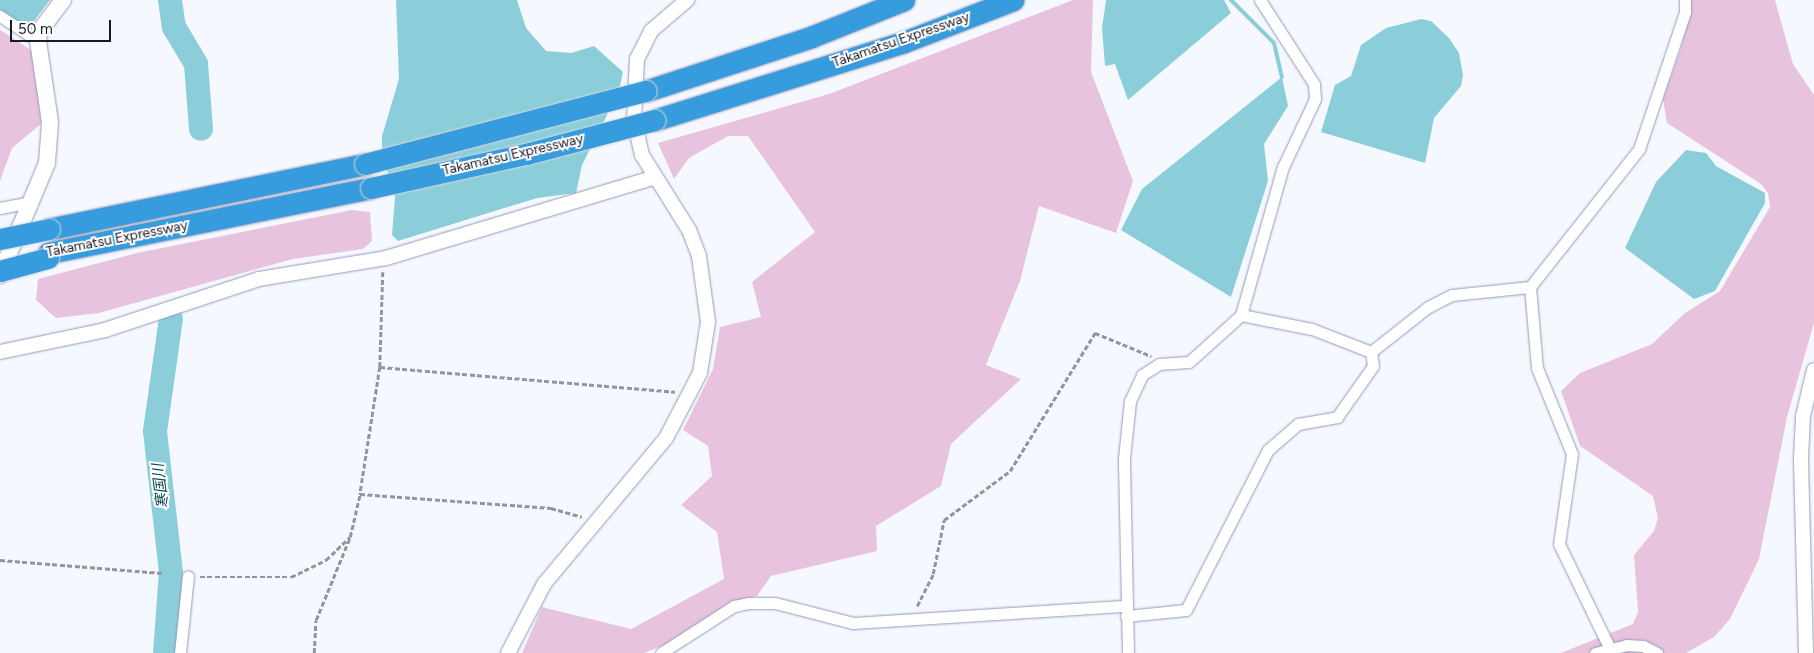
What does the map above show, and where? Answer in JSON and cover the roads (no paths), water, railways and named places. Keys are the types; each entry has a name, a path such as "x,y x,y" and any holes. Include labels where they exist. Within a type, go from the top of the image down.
{"highway":[{"name":"Takamatsu Expressway","path":"0,239 364,164 646,91 811,37 904,0"},
{"name":"Takamatsu Expressway","path":"0,262 48,255 526,154 655,120 904,42 1013,0"},
{"path":"0,273 48,255"}],"main road":[{"path":"0,273 31,202 50,144 38,41 39,32 63,0"}],"street":[{"path":"508,653 544,584 666,438 690,397 705,352 705,280 689,230 653,178 642,155 634,120 637,59 651,31 687,0"},
{"path":"1128,653 1126,611 1126,420 1142,375 1159,364 1189,362 1241,315 1283,167 1315,99 1314,84 1260,0"},
{"path":"1609,648 1559,544 1572,454 1537,368 1530,287 1639,149 1685,12 1685,0"},
{"path":"0,16 38,41"},
{"path":"0,352 105,330 259,279 386,258 653,178"},
{"path":"0,208 31,202"},
{"path":"1371,352 1428,307 1452,295 1530,287"},
{"path":"1241,315 1312,329 1371,352"},
{"path":"661,653 734,606 748,603 775,603 853,623 1186,610 1268,450 1298,424 1337,417 1373,366 1371,352"},
{"path":"1806,653 1801,458 1803,416 1814,370"},
{"path":"180,653 188,576"},
{"path":"1595,653 1609,648 1643,646 1657,653"}],"water":[{"path":"0,0 50,0 25,33 0,9"},
{"path":"396,0 517,0 526,28 546,51 571,53 594,46 623,72 619,91 582,165 576,193 537,198 398,241 392,235 395,197 382,153 382,136 399,79"},
{"path":"1106,0 1224,0 1231,13 1128,100 1115,64 1105,66 1102,28"},
{"path":"1421,19 1431,21 1449,38 1459,53 1463,75 1461,86 1434,118 1425,163 1321,132 1335,85 1351,76 1361,45 1386,28"},
{"path":"1282,77 1288,106 1264,144 1268,181 1231,297 1121,230 1142,189"},
{"path":"1686,150 1706,153 1716,166 1765,193 1765,203 1715,291 1694,299 1625,248 1656,182"}],"waterway":[{"name":"寒国川","path":"170,0 174,27 196,64 201,129"},
{"path":"1231,0 1274,43 1282,77"},
{"name":"寒国川","path":"165,653 171,572 155,431 171,319"}]}
